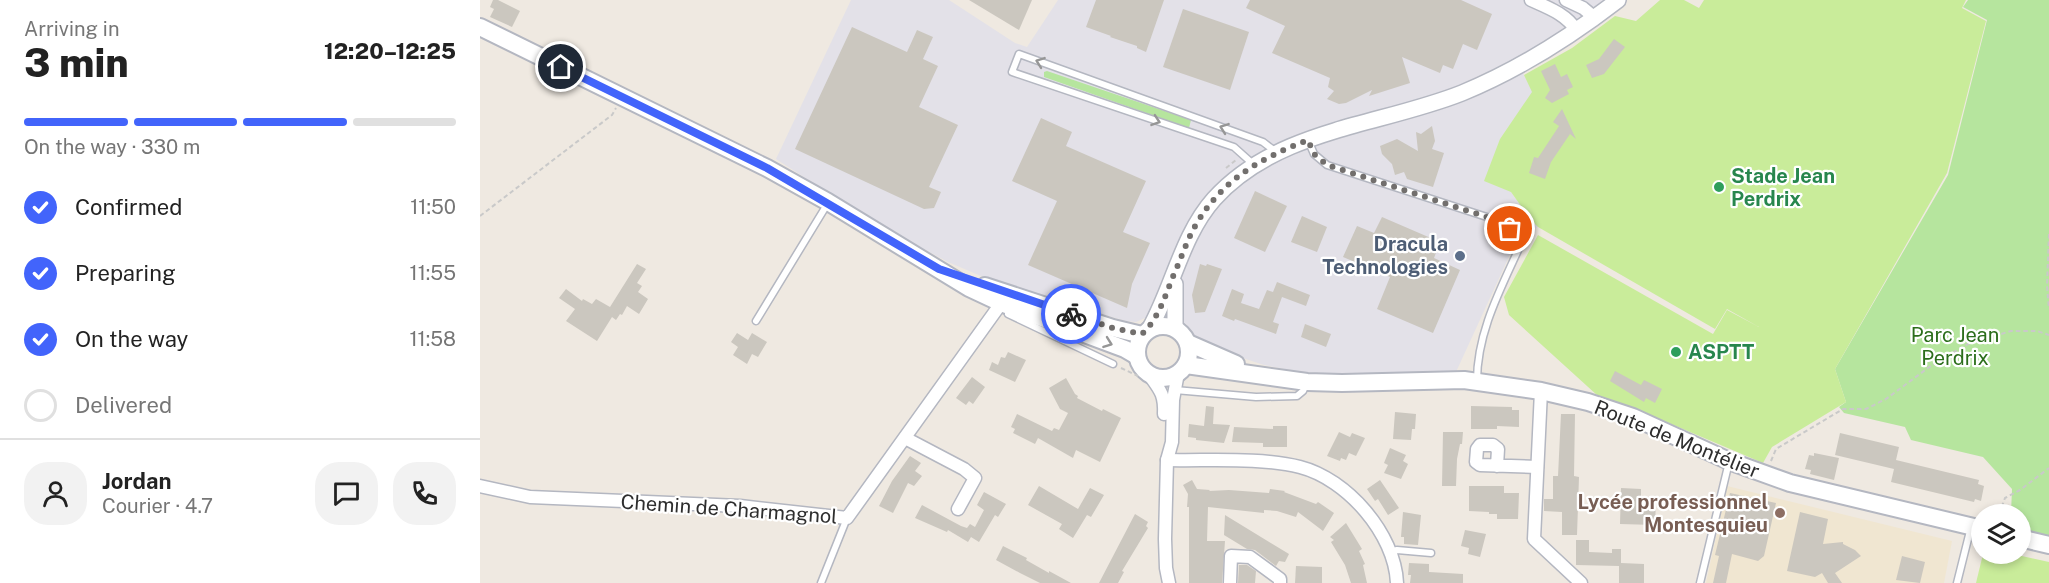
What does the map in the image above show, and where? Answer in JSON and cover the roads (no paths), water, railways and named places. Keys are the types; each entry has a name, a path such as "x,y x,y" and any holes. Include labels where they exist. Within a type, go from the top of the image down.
{"main road":[{"path":"480,27 767,168 939,269 1003,302 1125,349 1137,356"},
{"path":"1003,302 1113,328 1146,332"},
{"path":"1148,373 1139,363 1138,341 1146,332 1158,326 1175,328"},
{"name":"Route de Montélier","path":"1175,328 1181,332 1188,343 1262,375"},
{"path":"1182,369 1188,358 1188,343"},
{"name":"Route de Montélier","path":"1148,373 1163,378 1182,369 1262,375 1306,382 1477,381 1541,391 1588,402 1633,417 1729,461 1790,483 1971,527"},
{"path":"2031,541 2049,545"}],"street":[{"path":"1531,0 1567,18 1577,31"},
{"path":"1566,0 1583,8 1594,18"},
{"path":"1146,332 1162,306 1185,246 1203,214 1228,185 1253,164 1308,140 1419,108 1461,93 1521,64 1577,31 1618,0"},
{"path":"1175,328 1175,288 1178,266"},
{"name":"Chemin de Charmagnol","path":"480,486 530,497 740,506 847,518 1003,302"},
{"path":"1167,460 1172,442 1174,390 1182,369"},
{"path":"1148,373 1165,400 1166,568 1169,583"},
{"path":"1541,391 1534,539 1581,583"},
{"path":"905,438 964,469 975,478 958,509"},
{"path":"1167,460 1261,462 1301,467 1327,479 1352,497 1376,523 1390,552 1397,574 1397,583"},
{"path":"1497,466 1537,467"},
{"path":"1159,583 1166,539"},
{"path":"1230,583 1231,556 1251,557 1280,579 1280,583"}],"lane":[{"path":"1253,164 1234,147 1012,72 1019,54 1263,142 1277,152"},
{"path":"1308,140 1314,154 1327,165 1496,220 1524,237 1482,337 1477,359 1477,381"},
{"path":"756,321 828,202"},
{"path":"1003,302 1113,364"},
{"path":"1174,390 1256,397 1297,396 1303,391 1306,382"},
{"path":"1700,583 1729,461"},
{"path":"821,583 847,518"},
{"path":"1957,583 1971,542"},
{"path":"1390,552 1397,550 1431,553"}],"place":[{"name":"Stade Jean Perdrix","path":"1719,187"},
{"name":"Dracula Technologies","path":"1460,256"},
{"name":"ASPTT","path":"1676,352"},
{"name":"Lycée professionnel Montesquieu","path":"1780,513"}],"park label":[{"name":"Parc Jean Perdrix","path":"1955,346"}]}
